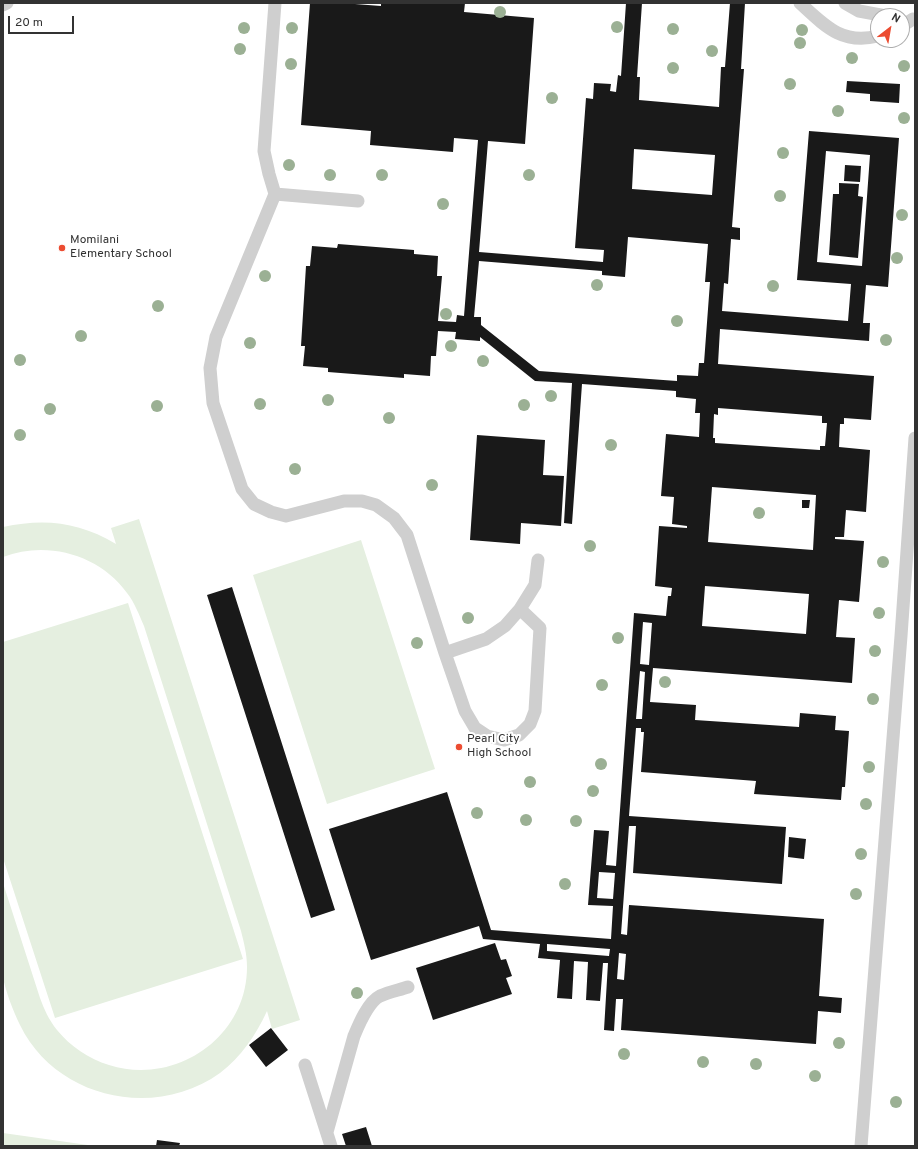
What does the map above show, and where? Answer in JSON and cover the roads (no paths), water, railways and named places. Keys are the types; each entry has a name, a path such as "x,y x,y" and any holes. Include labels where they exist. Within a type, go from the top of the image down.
{"lane":[{"path":"3,5 7,3"},
{"path":"275,3 264,151 269,174 276,194 216,337 210,368 213,403 242,488 254,504 271,512 286,516 344,501 362,501 376,505 394,518 407,535 445,653 466,711 475,728 487,736 504,740 519,735 530,724 535,711 540,628 520,609"},
{"path":"800,3 828,27 845,37 864,39 870,38"},
{"path":"845,3 859,11 870,13"},
{"path":"276,194 358,201"},
{"path":"861,1145 915,438"},
{"path":"445,653 486,639 504,626 520,609 535,585 538,560"},
{"path":"326,1132 359,1022 370,1006 380,996 408,987"},
{"path":"305,1065 331,1146"}],"place":[{"name":"Momilani Elementary School","path":"62,248"},
{"name":"Pearl City High School","path":"459,747"}]}
